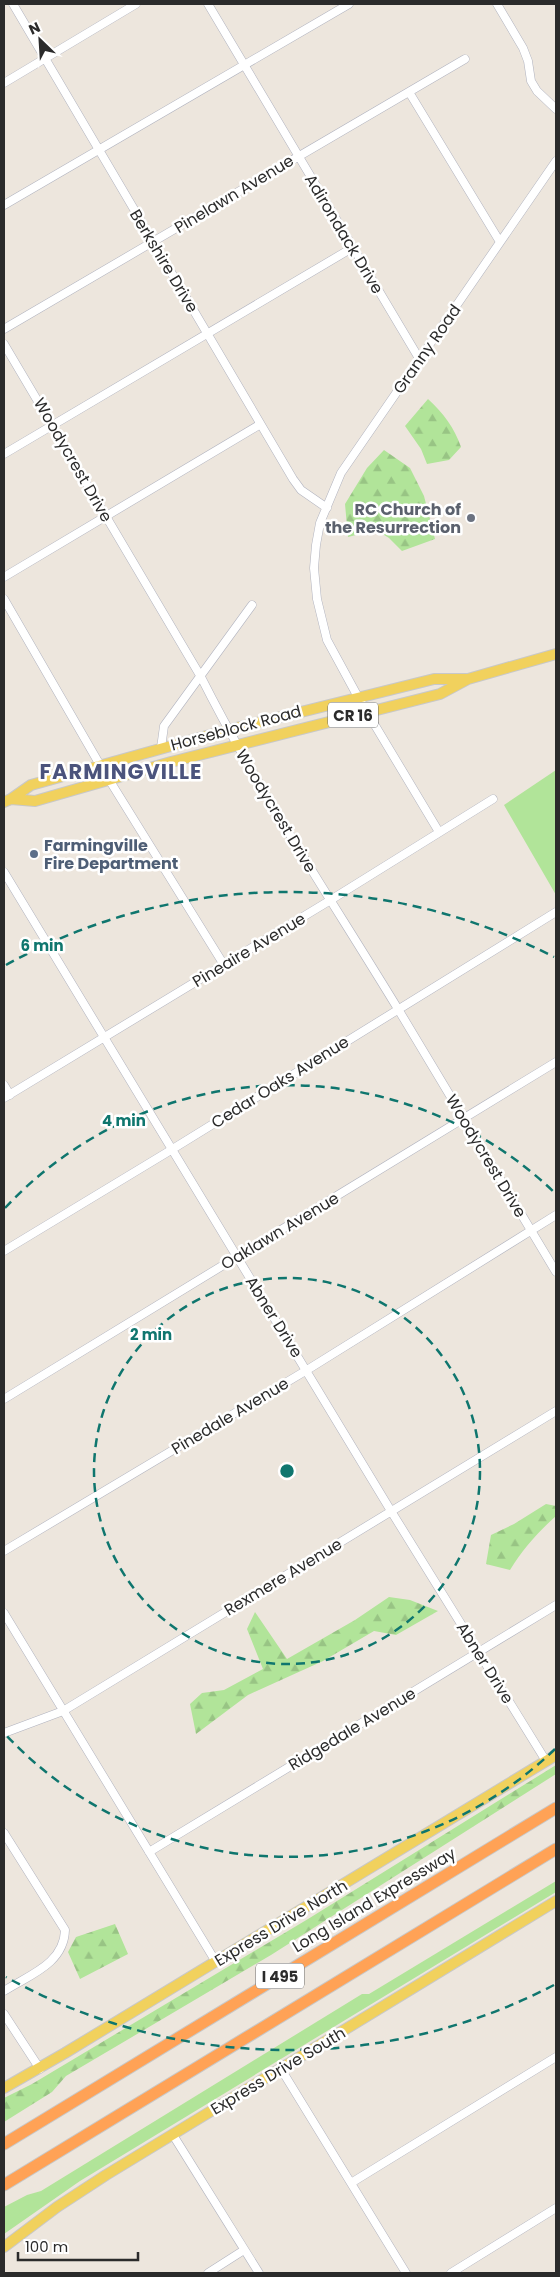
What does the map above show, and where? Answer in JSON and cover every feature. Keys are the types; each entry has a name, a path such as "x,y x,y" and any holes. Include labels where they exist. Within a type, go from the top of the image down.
{"highway":[{"name":"Long Island Expressway","path":"4,2144 556,1808"},
{"name":"I 495","path":"4,2185 556,1849"}],"main road":[{"name":"Horseblock Road","path":"7,801 35,800 366,711 440,694 468,679 556,654"},
{"name":"Horseblock Road","path":"7,801 31,785 100,764 228,730 434,679 468,679"},
{"name":"Express Drive North","path":"4,2088 216,1962 556,1755"},
{"name":"Express Drive South","path":"4,2247 80,2192 556,1902"}],"street":[{"name":"Berkshire Drive","path":"13,4 207,333 259,425 301,490 327,508"},
{"path":"4,83 136,4"},
{"name":"Adirondack Drive","path":"208,4 420,360"},
{"path":"4,205 349,4"},
{"path":"497,4 523,48 528,61 531,81 537,91 556,109"},
{"name":"Pinelawn Avenue","path":"4,329 465,59"},
{"path":"409,92 500,242"},
{"name":"Granny Road","path":"439,832 366,711 327,640 317,599 314,568 316,545 320,523 342,473 556,161"},
{"path":"4,454 352,248"},
{"name":"Woodycrest Drive","path":"4,344 201,676 228,730 329,901 398,1008 556,1272"},
{"path":"4,577 259,425"},
{"path":"4,598 100,764 224,965"},
{"path":"161,748 164,726 252,606"},
{"name":"Pineaire Avenue","path":"7,1097 493,799"},
{"name":"Abner Drive","path":"4,872 391,1511 546,1761"},
{"name":"Cedar Oaks Avenue","path":"4,1250 171,1150 556,912"},
{"name":"Oaklawn Avenue","path":"4,1399 556,1062"},
{"path":"4,1085 7,1097"},
{"name":"Pinedale Avenue","path":"4,1551 307,1370 556,1215"},
{"name":"Rexmere Avenue","path":"4,1733 64,1712 556,1411"},
{"name":"Ridgedale Avenue","path":"149,1852 556,1605"},
{"path":"4,1613 216,1962"},
{"path":"4,1833 65,1930 65,1940 54,1960 4,1991"},
{"path":"4,2014 40,2068"},
{"path":"351,2183 556,2057"},
{"path":"281,2069 406,2273"},
{"path":"172,2135 259,2273"},
{"path":"451,2273 556,2208"},
{"path":"208,2273 244,2250"}],"green space":[{"path":"428,399 448,421 461,447 449,460 427,464 421,449 405,426"},
{"path":"384,450 410,468 424,496 435,539 402,551 389,538 376,530 348,537 345,504 367,468"},
{"path":"556,770 556,895 504,805"},
{"path":"546,1504 556,1506 556,1516 531,1541 510,1570 486,1564 491,1535 514,1524"},
{"path":"389,1597 410,1600 438,1611 396,1635 374,1631 323,1661 248,1695 196,1734 190,1704 202,1693 224,1690 263,1669 247,1629 255,1612 287,1659 355,1620"},
{"path":"556,1765 556,1774 271,1955 66,2076 52,2092 4,2122 4,2098 32,2084 308,1919"},
{"path":"556,1881 556,1892 80,2181 4,2234 4,2207 27,2195 41,2191 362,1994 369,1994"},
{"path":"115,1924 128,1954 80,1979 68,1952 76,1937"}],"place":[{"name":"RC Church of the Resurrection","path":"471,518"},
{"name":"Farmingville Fire Department","path":"34,854"}],"district":[{"name":"FARMINGVILLE","path":"121,771"}]}
